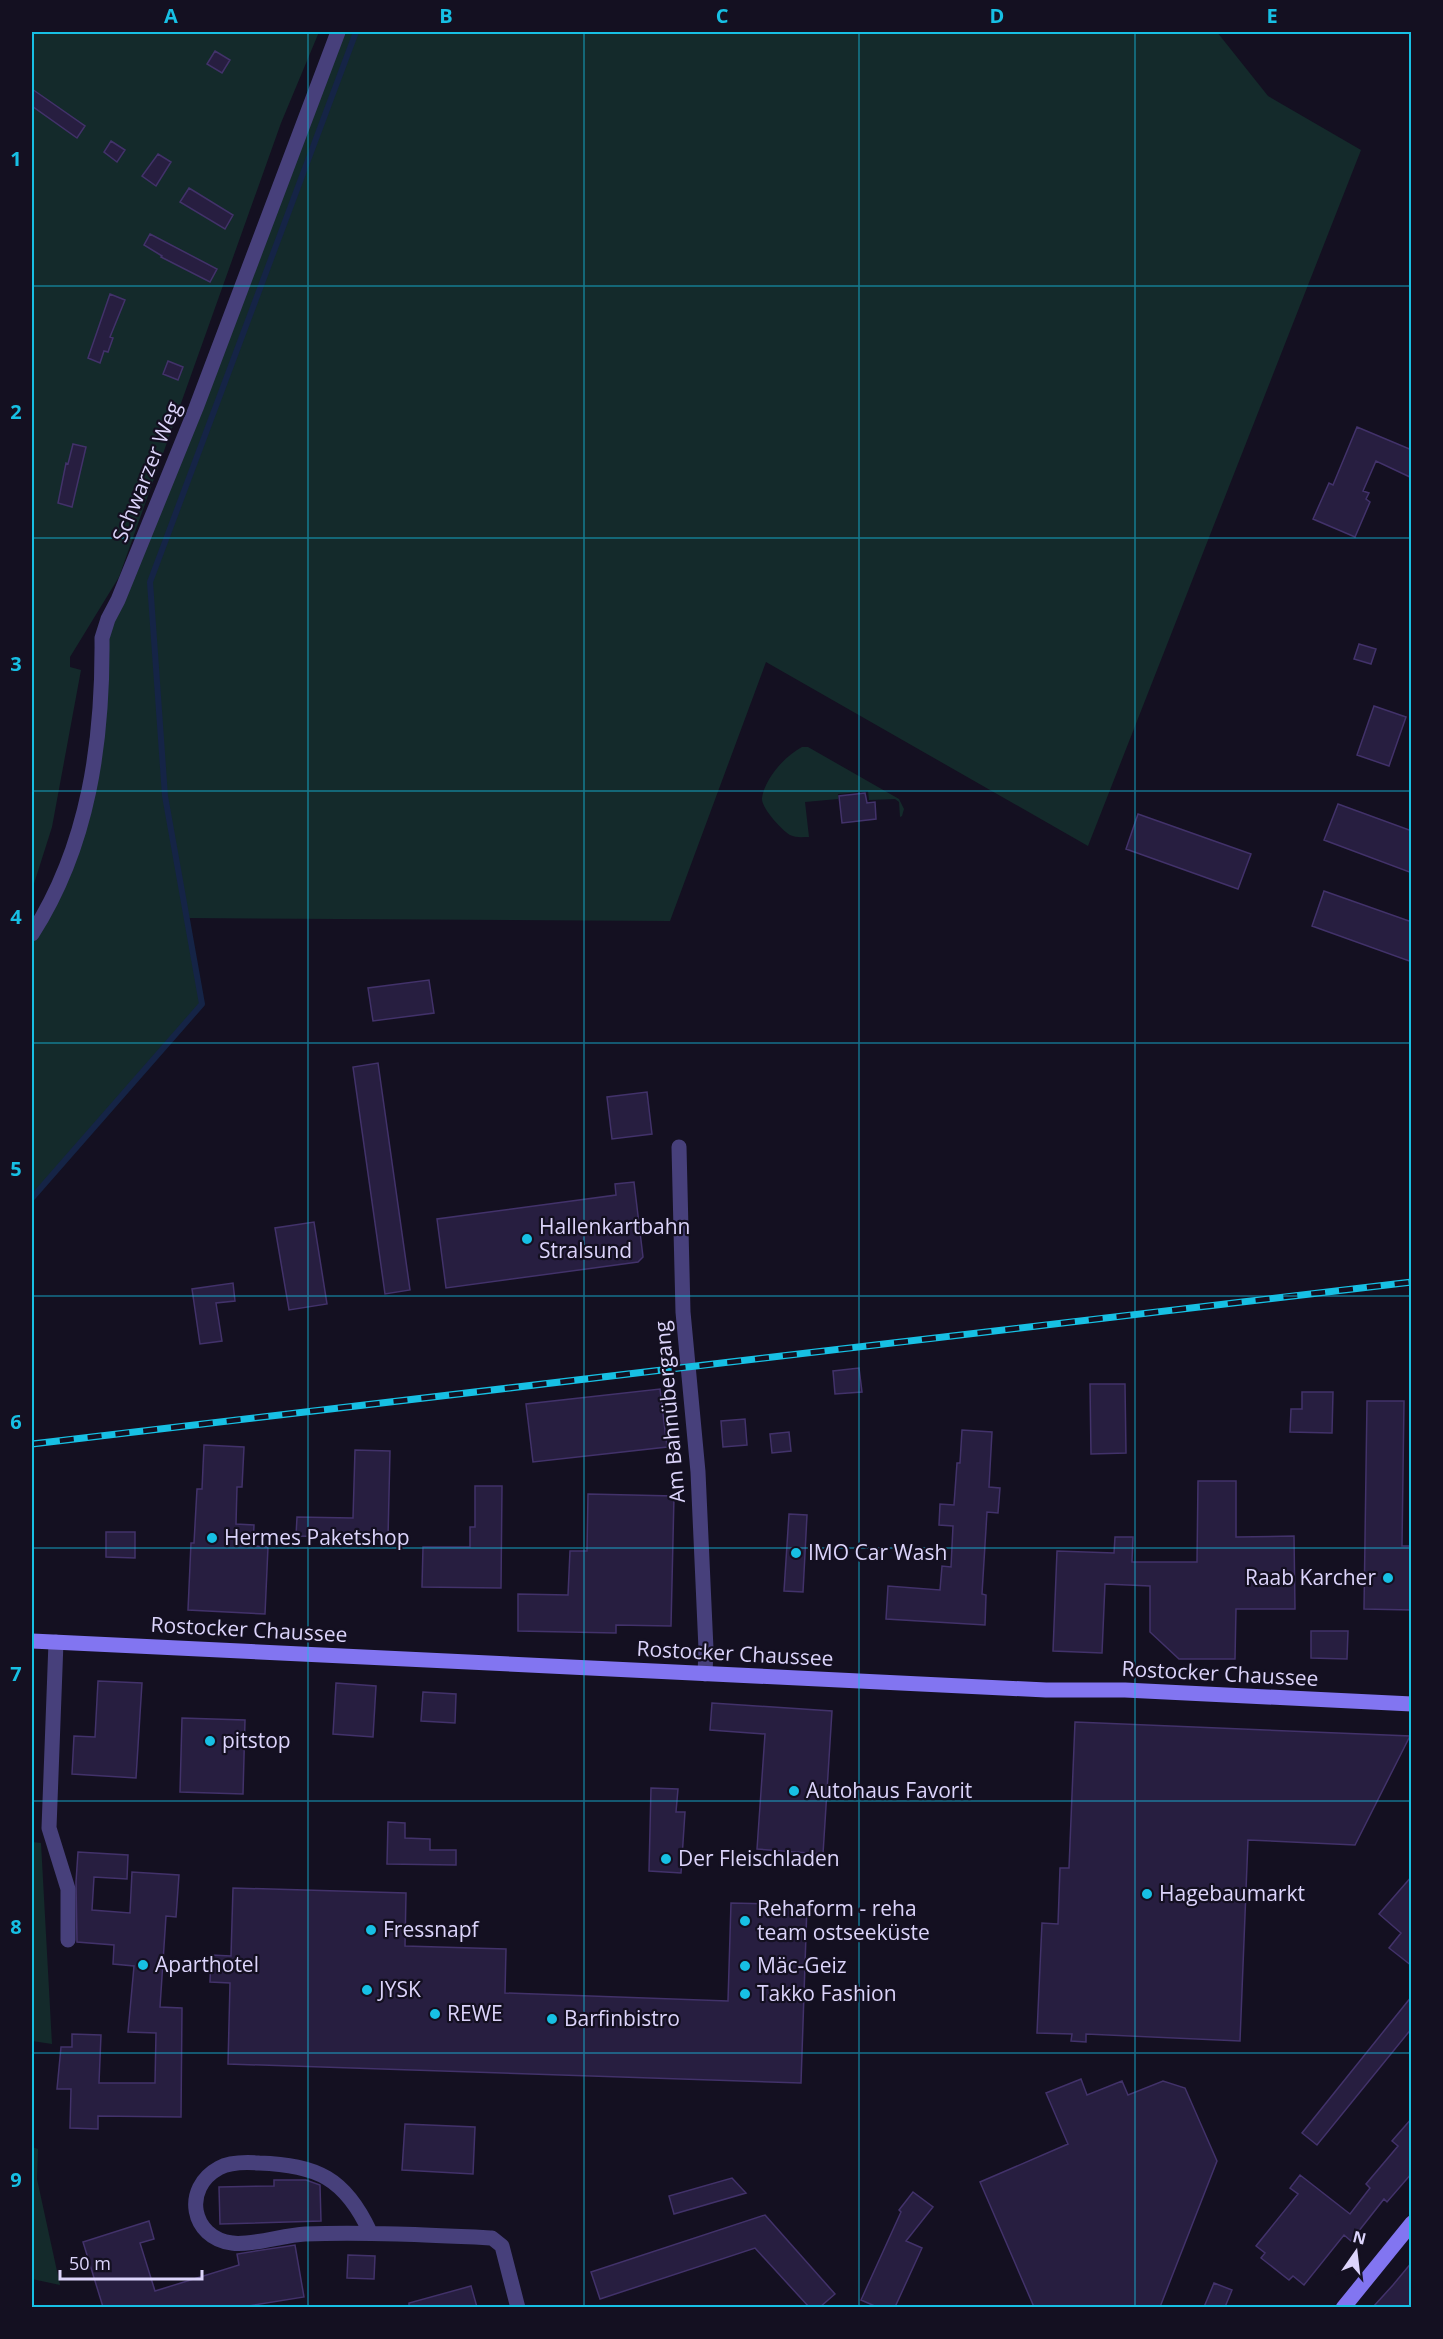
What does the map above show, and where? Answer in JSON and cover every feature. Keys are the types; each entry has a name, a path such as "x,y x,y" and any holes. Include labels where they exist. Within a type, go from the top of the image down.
{"main road":[{"name":"Rostocker Chaussee","path":"32,1641 1046,1690 1125,1690 1412,1704"},
{"path":"1343,2307 1412,2223"}],"street":[{"name":"Schwarzer Weg","path":"32,934 63,878 78,836 96,758 102,638 108,619 118,600 196,408 338,32"},
{"name":"Am Bahnübergang","path":"679,1147 683,1312 698,1472 706,1649 705,1674"},
{"path":"56,1642 50,1828 68,1889 68,1940"},
{"path":"370,2232 360,2211 344,2190 319,2172 277,2164 242,2162 220,2167 204,2179 195,2193 195,2209 200,2223 213,2237 233,2244 299,2235 370,2232 492,2238 502,2246 518,2307"}],"green space":[{"path":"32,32 319,32 281,123 119,577 70,657 70,667 81,670 52,827 32,890"},
{"path":"338,32 1217,32 1268,96 1361,150 1088,846 766,662 670,921 187,918 202,1004 32,1198 32,934 78,836 102,638"},
{"path":"802,747 808,747 899,799 904,809 902,816 900,817 899,802 895,799 869,800 868,791 838,794 838,799 805,802 809,837 790,835 768,813 762,798 771,775 789,756"},
{"path":"32,1842 41,1843 52,2044 32,2041"},
{"path":"32,2147 38,2149 37,2179 60,2285 32,2279"}],"building":[{"path":"215,51 230,60 222,73 207,64"},
{"path":"32,89 85,126 77,138 32,106"},
{"path":"111,141 125,150 117,162 104,152"},
{"path":"158,154 171,162 156,186 142,176"},
{"path":"189,188 233,215 225,229 180,202"},
{"path":"150,234 217,269 210,282 161,257 144,245"},
{"path":"110,294 125,300 110,337 113,338 108,352 104,351 100,363 88,358"},
{"path":"168,361 183,367 178,380 163,374"},
{"path":"1357,427 1412,450 1412,478 1376,461 1363,491 1369,493 1366,499 1370,502 1355,537 1313,519 1329,483 1333,485"},
{"path":"73,444 86,447 72,507 58,503 66,463 68,464"},
{"path":"1359,644 1376,649 1371,664 1354,659"},
{"path":"1374,706 1406,717 1389,766 1357,755"},
{"path":"865,793 867,803 875,802 876,819 842,823 839,796"},
{"path":"1338,804 1412,831 1412,873 1324,840"},
{"path":"1138,814 1251,854 1238,889 1126,849"},
{"path":"1324,891 1412,922 1412,962 1312,926"},
{"path":"429,980 434,1013 373,1021 368,988"},
{"path":"378,1063 410,1290 385,1294 353,1067"},
{"path":"647,1092 652,1134 612,1139 607,1097"},
{"path":"634,1182 643,1257 638,1262 446,1288 437,1219 616,1195 615,1184"},
{"path":"314,1222 327,1304 289,1310 275,1228"},
{"path":"233,1283 235,1301 216,1303 222,1341 200,1344 192,1289"},
{"path":"859,1368 862,1392 835,1394 833,1371"},
{"path":"1090,1384 1125,1384 1126,1453 1091,1454"},
{"path":"660,1389 667,1447 533,1462 526,1404"},
{"path":"1302,1392 1333,1392 1332,1433 1290,1432 1291,1409 1302,1409"},
{"path":"1367,1401 1404,1401 1402,1546 1412,1546 1412,1610 1364,1609"},
{"path":"745,1419 747,1445 723,1447 721,1421"},
{"path":"962,1430 992,1432 989,1487 1000,1488 998,1513 987,1512 982,1594 986,1595 985,1625 886,1619 888,1586 940,1590 942,1566 951,1567 953,1526 939,1525 940,1504 954,1505"},
{"path":"789,1432 791,1451 772,1453 770,1434"},
{"path":"204,1445 244,1447 242,1487 237,1487 236,1524 254,1525 253,1546 268,1547 265,1614 188,1610 191,1543 194,1543 197,1489 202,1489"},
{"path":"355,1450 390,1451 388,1538 296,1536 297,1517 353,1518"},
{"path":"1198,1481 1236,1481 1236,1537 1294,1536 1295,1609 1236,1609 1235,1659 1179,1659 1150,1632 1150,1586 1105,1584 1102,1653 1053,1651 1057,1551 1114,1553 1115,1537 1133,1537 1132,1562 1197,1562"},
{"path":"475,1486 502,1486 501,1588 422,1587 423,1547 470,1547 470,1527 475,1527"},
{"path":"588,1494 674,1496 671,1626 616,1625 616,1633 518,1631 518,1594 568,1595 570,1551 587,1551"},
{"name":"IMO Car Wash","path":"789,1514 807,1515 803,1592 784,1591"},
{"path":"106,1532 135,1532 135,1558 106,1557"},
{"path":"1311,1631 1348,1631 1347,1659 1311,1658"},
{"path":"98,1681 142,1683 136,1778 72,1774 74,1736 95,1737"},
{"path":"336,1683 376,1686 373,1737 333,1734"},
{"path":"423,1692 456,1694 455,1723 421,1721"},
{"name":"Autohaus Favorit","path":"712,1703 832,1711 823,1854 757,1849 765,1734 710,1730"},
{"path":"182,1718 245,1720 243,1794 180,1792"},
{"path":"1075,1722 1410,1736 1355,1845 1248,1840 1240,2041 1086,2034 1086,2042 1071,2041 1072,2034 1037,2033 1042,1923 1058,1924 1060,1868 1069,1868"},
{"path":"651,1788 678,1789 676,1812 685,1812 681,1873 649,1871"},
{"path":"388,1822 405,1823 405,1838 430,1839 430,1850 456,1850 456,1865 387,1864"},
{"path":"78,1852 128,1855 127,1879 94,1877 92,1910 130,1913 132,1872 179,1875 176,1917 166,1916 160,2007 182,2008 181,2117 98,2116 98,2129 70,2128 71,2089 57,2089 61,2047 72,2047 72,2034 101,2035 99,2083 155,2083 156,2033 128,2032 134,1966 113,1964 114,1945 77,1942"},
{"path":"1412,1876 1412,1966 1389,1948 1401,1933 1379,1914"},
{"path":"233,1888 406,1893 405,1946 506,1949 505,1993 728,2001 731,1903 807,1905 801,2083 228,2064 230,1983 210,1982 211,1955 231,1956"},
{"path":"1412,1996 1412,2028 1317,2145 1302,2133"},
{"path":"1081,2079 1087,2095 1122,2081 1128,2095 1163,2081 1185,2088 1217,2161 1160,2307 1034,2307 980,2182 1068,2144 1046,2093"},
{"path":"1412,2118 1412,2173 1387,2202 1384,2199 1351,2241 1344,2235 1304,2285 1293,2276 1289,2280 1261,2258 1265,2253 1256,2246 1298,2194 1290,2188 1300,2175 1350,2214 1370,2188 1366,2184 1398,2146 1392,2141"},
{"path":"405,2124 475,2127 473,2174 402,2170"},
{"path":"732,2178 746,2193 674,2214 669,2196"},
{"path":"274,2180 306,2180 320,2185 321,2221 220,2224 219,2187 274,2186"},
{"path":"913,2192 933,2207 906,2241 922,2248 895,2307 877,2307 861,2300 901,2212 899,2210"},
{"path":"765,2215 835,2294 820,2307 809,2307 755,2248 600,2299 591,2272"},
{"path":"149,2221 154,2239 140,2243 155,2291 239,2265 237,2254 295,2245 304,2297 242,2307 103,2307 83,2242"},
{"path":"348,2255 375,2256 374,2279 347,2278"},
{"path":"1412,2262 1412,2307 1373,2307 1393,2285"},
{"path":"1214,2283 1232,2290 1225,2307 1204,2307"},
{"path":"471,2286 477,2307 409,2307 409,2303"}],"waterway":[{"path":"32,1198 202,1004 165,796 150,582 356,32"}],"railway":[{"path":"32,1444 1412,1282"}],"place":[{"name":"Hallenkartbahn Stralsund","path":"527,1239"},
{"name":"Hermes Paketshop","path":"212,1538"},
{"name":"IMO Car Wash","path":"796,1553"},
{"name":"Raab Karcher","path":"1388,1578"},
{"name":"pitstop","path":"210,1741"},
{"name":"Autohaus Favorit","path":"794,1791"},
{"name":"Der Fleischladen","path":"666,1859"},
{"name":"Hagebaumarkt","path":"1147,1894"},
{"name":"Rehaform - reha team ostseeküste","path":"745,1921"},
{"name":"Fressnapf","path":"371,1930"},
{"name":"Aparthotel","path":"143,1965"},
{"name":"Mäc-Geiz","path":"745,1966"},
{"name":"JYSK","path":"367,1990"},
{"name":"Takko Fashion","path":"745,1994"},
{"name":"REWE","path":"435,2014"},
{"name":"Barfinbistro","path":"552,2019"}]}
